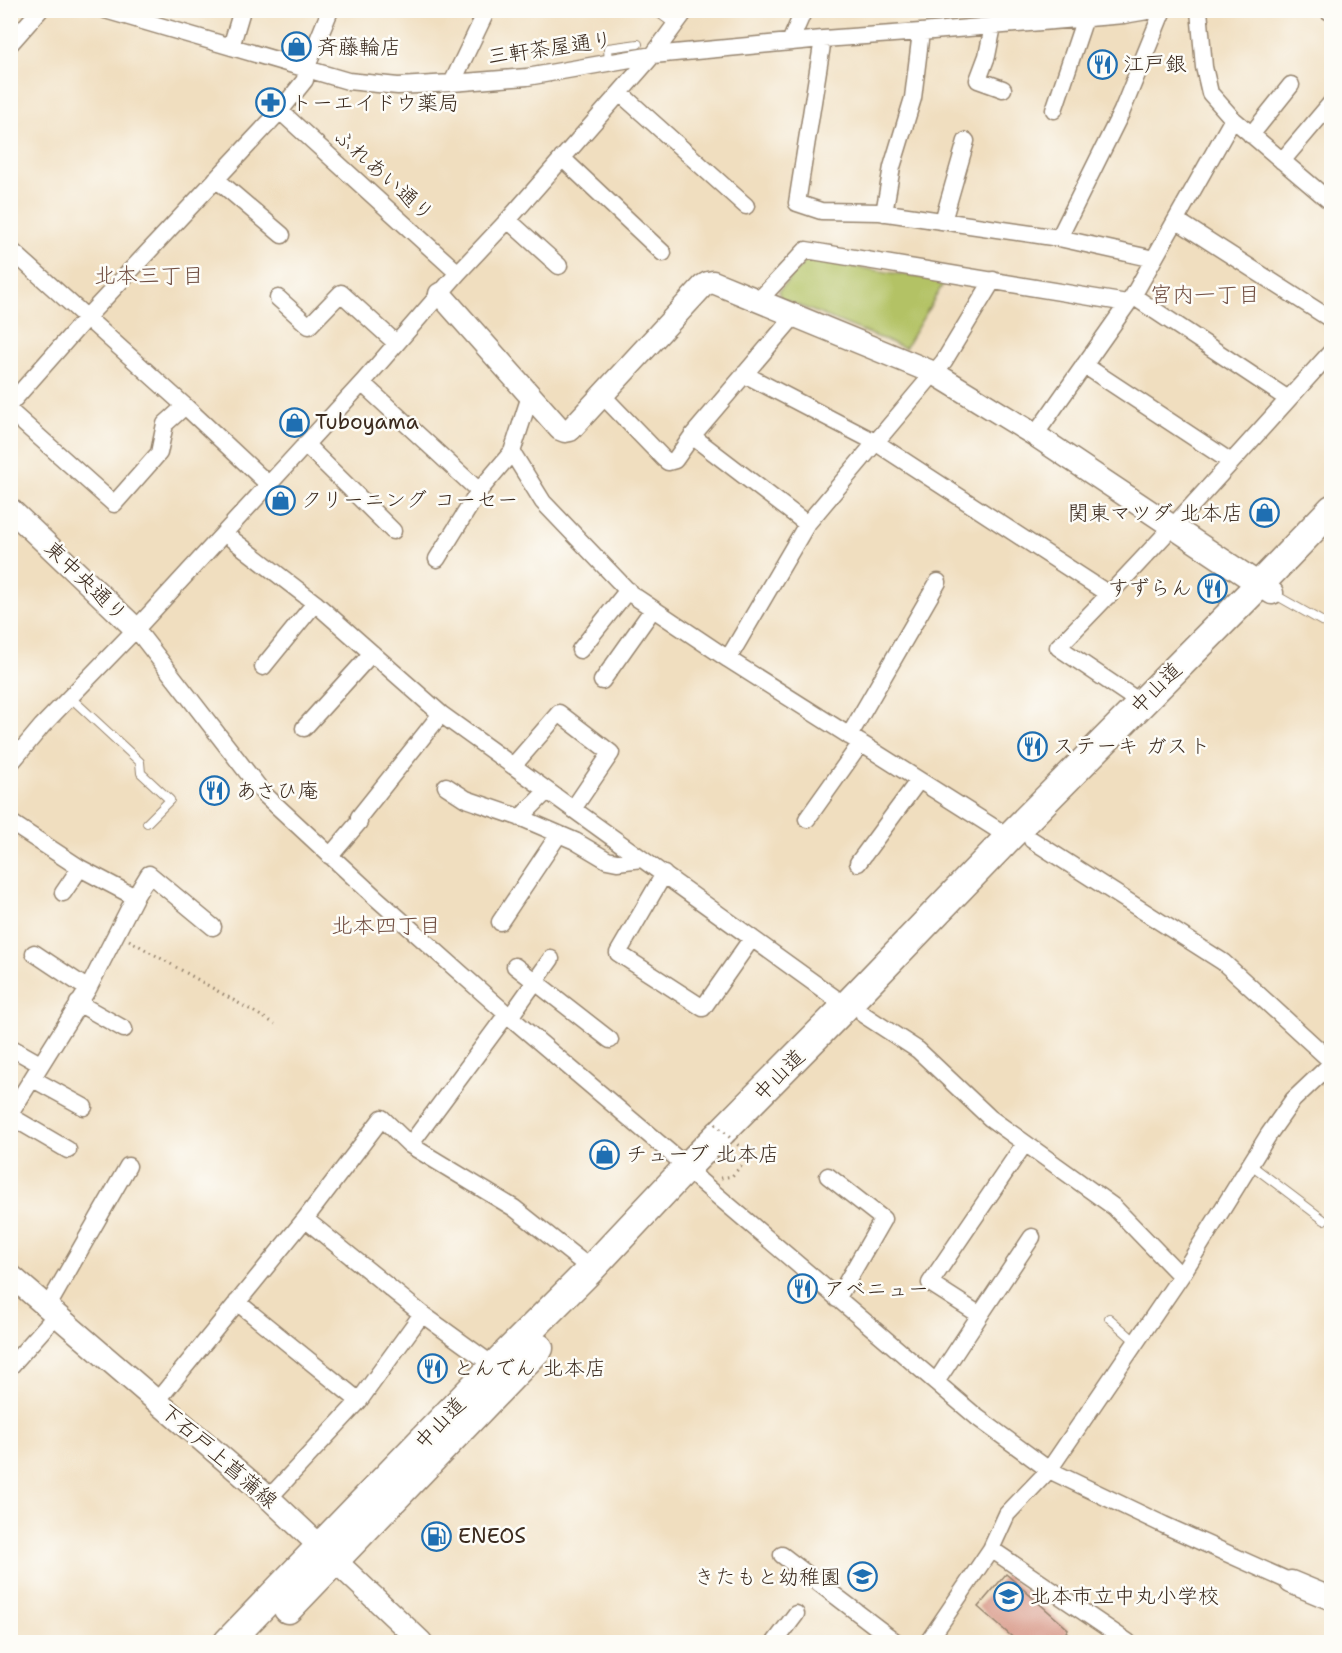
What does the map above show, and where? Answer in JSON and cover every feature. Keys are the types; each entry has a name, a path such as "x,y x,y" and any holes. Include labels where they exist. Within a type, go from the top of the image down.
{"highway":[{"name":"中山道","path":"228,1642 327,1554 1265,589 1332,508"},
{"name":"中山道","path":"1021,839 1141,703 1332,531"},
{"name":"中山道","path":"255,1642 327,1554 494,1366 591,1269 694,1174"}],"street":[{"path":"10,44 40,10"},
{"name":"三軒茶屋通り","path":"105,10 348,81 398,86 527,76 653,55 993,26 1019,17 1085,18 1154,10"},
{"path":"231,47 243,10"},
{"path":"452,83 487,10"},
{"path":"10,764 42,726 136,629 362,383 620,93 653,55 686,10"},
{"path":"790,42 804,10"},
{"path":"1059,238 1122,111 1163,10"},
{"path":"1199,10 1204,67 1210,93 1233,119 1332,203"},
{"path":"1327,10 1332,13"},
{"path":"10,404 87,317 280,111 304,80 306,69 329,13"},
{"path":"1054,110 1085,18"},
{"path":"993,26 987,56 978,80 1003,89"},
{"path":"884,213 892,167 913,98 921,32"},
{"path":"823,39 797,203 821,211 884,213 1059,238 1154,260"},
{"path":"1251,135 1291,85"},
{"path":"620,93 746,206"},
{"path":"1282,160 1332,102"},
{"name":"ふれあい通り","path":"280,111 458,273"},
{"path":"1035,435 1130,299 1233,119"},
{"path":"943,221 966,141"},
{"path":"562,158 663,254"},
{"path":"216,179 282,235"},
{"path":"508,220 559,266"},
{"path":"1176,220 1332,320"},
{"path":"10,249 268,484"},
{"path":"758,301 806,250 1130,299 1288,399"},
{"path":"728,659 807,524 944,361 993,280"},
{"path":"440,294 560,429 565,431 570,430 603,396 695,295 708,283 713,282 934,373 1035,435 1265,589"},
{"path":"278,298 309,326 341,293 396,343"},
{"path":"603,396 663,458 668,462 675,460 692,436 795,315"},
{"path":"1141,703 1058,647 1110,595 1332,351"},
{"path":"1084,364 1231,462"},
{"path":"744,374 875,442 1110,595"},
{"path":"362,383 479,491"},
{"path":"437,559 479,491 512,452 530,396"},
{"path":"10,411 114,504 159,453 165,424 185,406"},
{"path":"692,436 807,524"},
{"path":"305,444 393,531"},
{"path":"512,452 543,502 628,590 653,609 855,740 1223,962 1332,1063 1293,1100 1250,1164 1181,1276 1049,1470 1007,1514 990,1548 928,1642"},
{"name":"東中央通り","path":"10,509 136,629"},
{"path":"224,533 315,603 441,714 752,939 918,1050 990,1118 1114,1207 1181,1276"},
{"path":"807,819 855,740 939,582"},
{"path":"580,650 628,590"},
{"path":"263,667 315,603"},
{"path":"603,681 653,609"},
{"path":"136,629 264,794 330,856 508,1015 978,1418 1049,1470 1164,1526 1332,1599"},
{"path":"304,728 372,653"},
{"path":"513,766 559,713 611,753 573,809"},
{"path":"330,856 359,822 359,817 441,714"},
{"path":"858,863 920,780"},
{"path":"446,786 466,799 575,841 607,860 617,862 642,859"},
{"path":"519,818 547,791"},
{"path":"10,822 80,868 135,897"},
{"path":"500,922 559,834"},
{"path":"63,893 80,868"},
{"path":"68,1150 12,1106 37,1071 88,989 116,932 149,874 213,927"},
{"path":"663,874 618,953 703,1008 752,939"},
{"path":"34,953 88,989"},
{"path":"410,1145 551,958"},
{"path":"515,966 610,1040"},
{"path":"78,1003 124,1029"},
{"path":"10,1047 84,1107"},
{"path":"157,1401 305,1219 382,1118 410,1145 514,1208 591,1269"},
{"path":"980,1315 930,1283 1025,1143"},
{"path":"10,1367 52,1310 128,1166"},
{"path":"828,1176 883,1218 837,1299"},
{"path":"305,1219 422,1314 494,1366"},
{"path":"936,1382 1032,1237"},
{"name":"下石戸上菖蒲線","path":"10,1275 269,1498 422,1642"},
{"path":"237,1302 358,1401"},
{"path":"269,1498 358,1401 422,1314"},
{"path":"990,1548 1128,1642"},
{"path":"782,1555 896,1642"},
{"path":"775,1642 796,1614"}],"lane":[{"path":"660,14 675,25"},
{"path":"609,63 608,48 638,44"},
{"path":"1265,589 1332,627"},
{"path":"70,697 140,762 141,773 170,800 147,823"},
{"path":"1250,1164 1324,1220"},
{"path":"1109,1318 1135,1341"}],"path":[{"path":"116,932 275,1024"},
{"path":"711,1120 750,1156 732,1176"}],"green space":[{"path":"805,261 945,281 905,348 780,298 779,291"}],"building":[{"path":"1006,1574 1068,1629 1066,1632 1075,1639 1072,1642 1018,1642 978,1607"}],"place":[{"name":"斉藤輪店","path":"296,47"},
{"name":"江戸銀","path":"1102,64"},
{"name":"トーエイドウ薬局","path":"270,103"},
{"name":"Tuboyama","path":"294,422"},
{"name":"クリーニング コーセー","path":"280,500"},
{"name":"関東マツダ 北本店","path":"1264,513"},
{"name":"すずらん","path":"1213,588"},
{"name":"ステーキ ガスト","path":"1032,746"},
{"name":"あさひ庵","path":"215,791"},
{"name":"チューブ 北本店","path":"605,1154"},
{"name":"アベニュー","path":"803,1289"},
{"name":"とんでん 北本店","path":"432,1368"},
{"name":"ENEOS","path":"437,1536"},
{"name":"きたもと幼稚園","path":"862,1577"},
{"name":"北本市立中丸小学校","path":"1009,1596"}],"district":[{"name":"北本三丁目","path":"149,275"},
{"name":"宮内一丁目","path":"1205,294"},
{"name":"北本四丁目","path":"386,925"}]}
